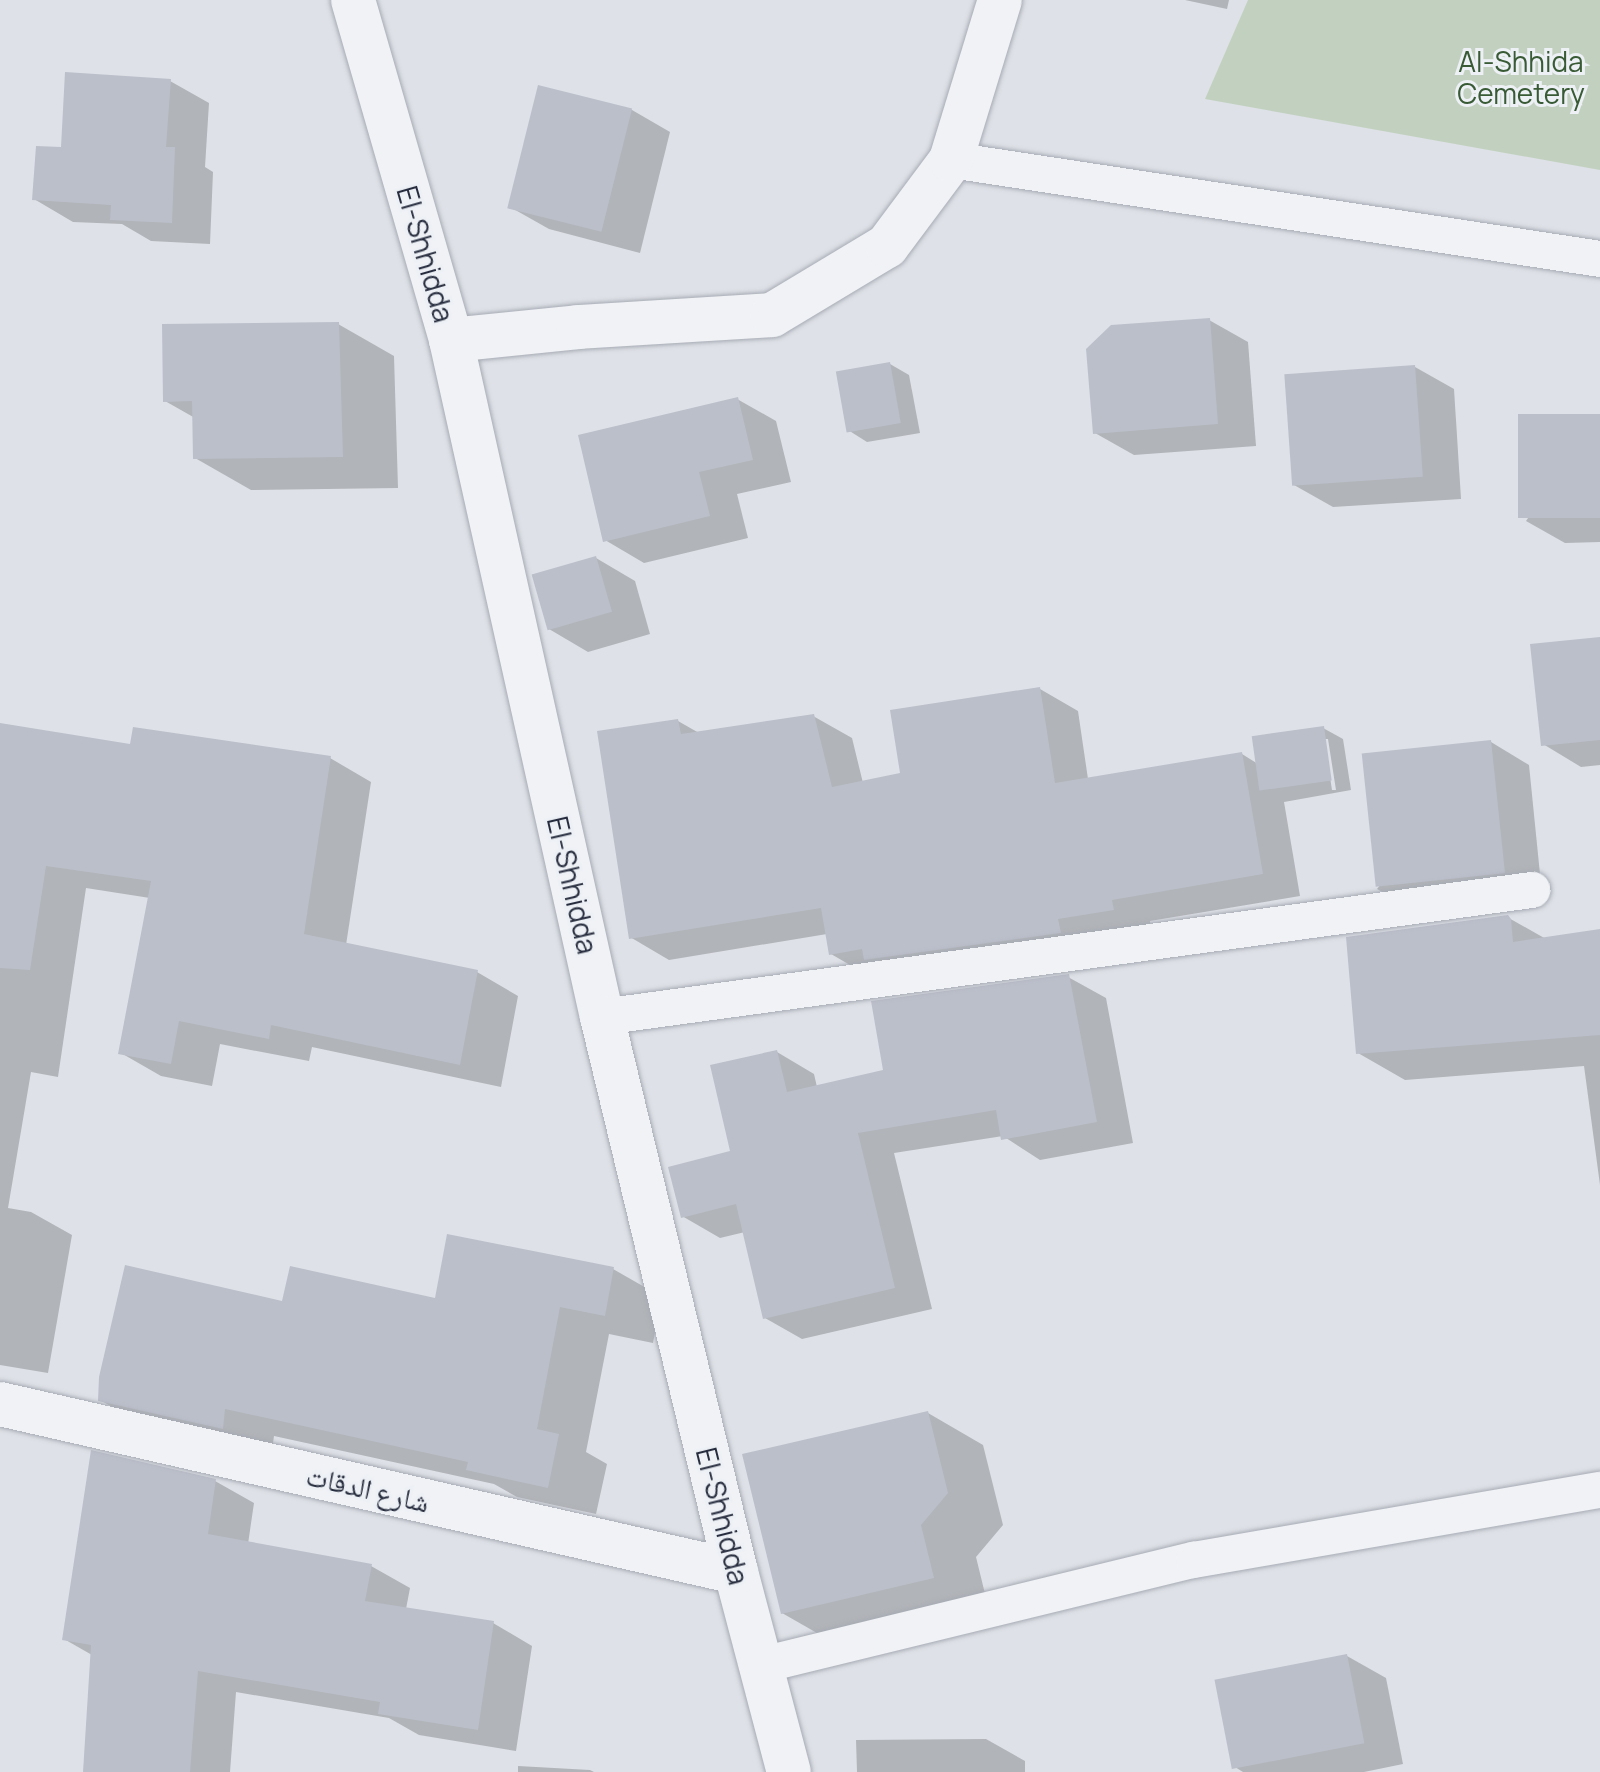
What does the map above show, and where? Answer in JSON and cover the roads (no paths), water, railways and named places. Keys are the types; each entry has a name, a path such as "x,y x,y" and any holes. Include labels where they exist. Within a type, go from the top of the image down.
{"street":[{"name":"El-Shhidda","path":"353,0 451,340 602,1017 736,1572 789,1772"},
{"path":"451,340 578,327 772,315 887,246 951,160 1000,0"},
{"name":"شارع الدقات","path":"0,1404 736,1572"}],"lane":[{"path":"951,160 1600,259"},
{"path":"602,1017 1532,890"},
{"path":"762,1665 1194,1560 1600,1490"}],"park label":[{"name":"Al-Shhida Cemetery","path":"1521,77"}]}
